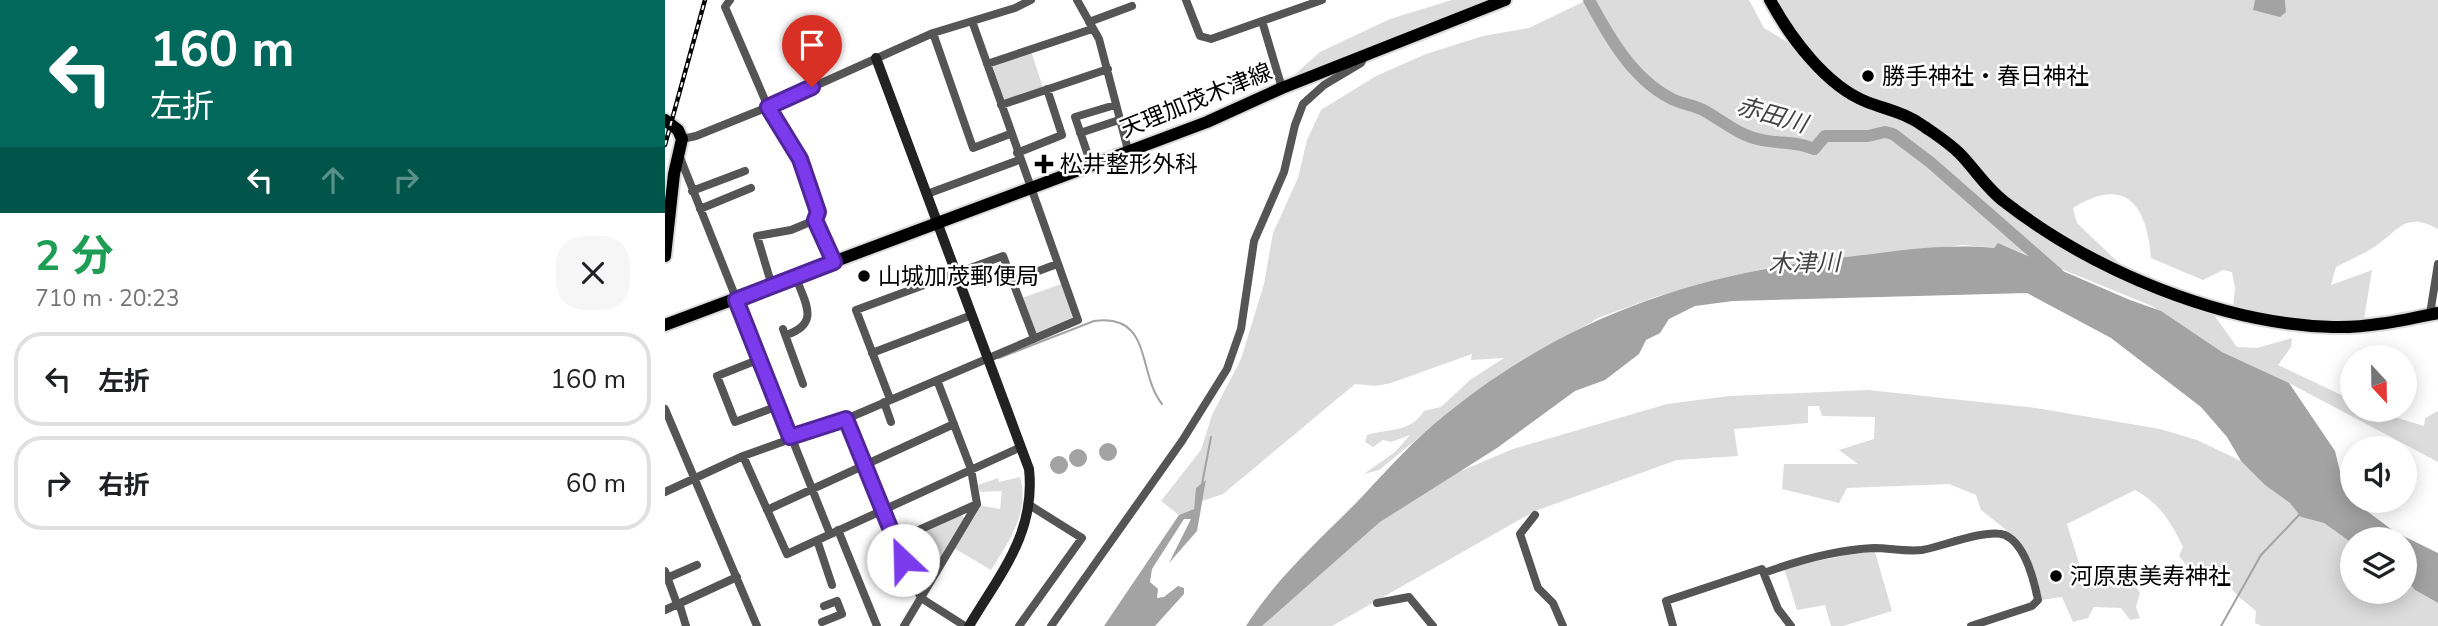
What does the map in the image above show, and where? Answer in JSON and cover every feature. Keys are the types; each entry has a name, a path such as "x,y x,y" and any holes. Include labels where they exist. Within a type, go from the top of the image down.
{"main road":[{"name":"天理加茂木津線","path":"665,325 796,278 1245,106 1282,88 1505,0"},
{"path":"1770,0 1788,34 1834,79 1867,101 1891,107 1919,122 1960,154 2004,201 2116,269 2179,296 2264,320 2352,327 2434,314"},
{"path":"665,120 678,130 682,139 665,256"}],"street":[{"path":"730,0 725,7 768,107 800,159 818,212 815,220 834,262"},
{"path":"682,139 768,107 933,33 1031,0"},
{"path":"1077,0 1099,39 1128,150"},
{"path":"1185,0 1202,37 1211,39 1322,0"},
{"path":"1294,0 1298,9"},
{"path":"987,64 1091,26 1132,6"},
{"path":"665,492 743,456 846,419 986,356 1078,320 972,21"},
{"path":"1262,21 1282,88"},
{"path":"933,33 973,148 1010,134"},
{"path":"1051,626 1219,384 1241,329 1254,241 1284,172 1299,114 1308,97 1361,63 1364,57"},
{"path":"846,419 880,510 921,598 967,626 1026,527 1031,506 1029,469 876,58"},
{"path":"1001,105 1108,69"},
{"path":"927,194 1062,135 1047,89"},
{"path":"1091,164 1075,117 1115,105"},
{"path":"1080,133 1119,120"},
{"path":"679,155 790,437 877,626"},
{"path":"692,191 745,171"},
{"path":"700,209 751,188"},
{"path":"772,286 757,236 791,230 815,220"},
{"path":"891,422 872,353 856,310 1003,256 1034,338"},
{"path":"1013,281 1057,264"},
{"path":"2434,314 2438,264"},
{"path":"796,278 807,311 807,322 802,330 785,332 803,384"},
{"path":"872,353 972,315"},
{"path":"760,359 717,376 735,422 778,406"},
{"path":"904,626 977,504 971,468 937,380"},
{"path":"665,408 757,626"},
{"path":"767,510 954,424"},
{"path":"743,456 787,554 1021,447"},
{"path":"894,541 977,504"},
{"path":"1019,626 1081,538 1031,506"},
{"path":"1535,514 1520,534 1538,588 1553,603 1563,626"},
{"path":"1765,573 1795,561 1845,552 1875,548 1925,550 1946,541 1994,533 2005,536 2020,548 2038,600 2032,606 1971,626"},
{"path":"817,540 832,585"},
{"path":"686,626 666,575 697,565"},
{"path":"1673,626 1666,601 1762,569 1778,609 1791,626"},
{"path":"665,611 737,577"},
{"path":"1377,603 1409,597 1433,626"},
{"path":"812,626 823,624 842,614 837,601 824,606"}],"shaded area":[{"path":"1452,0 1494,0 1291,78 1320,52 1390,19"},
{"path":"1587,0 1749,0 1764,28 1799,49 1873,105 1938,139 2003,203 2181,301 2214,315 2237,347 2257,348 2292,338 2291,347 2278,365 2340,394 2340,410 2222,352 2152,306 1998,243 1995,248 1963,245 1775,266 1658,296 1598,318 1471,395 1379,470 1364,474 1395,452 1410,435 1391,442 1383,440 1373,447 1365,442 1367,435 1399,429 1412,423 1424,411 1441,407 1470,380 1504,358 1471,360 1472,354 1391,383 1376,386 1355,384 1223,494 1202,501 1206,481 1197,488 1194,509 1179,515 1161,501 1201,450 1212,415 1241,359 1264,284 1273,233 1298,178 1307,140 1321,110 1376,76 1426,54 1483,36 1529,28"},
{"path":"1773,0 2255,0 2286,12 2285,0 2438,0 2438,229 2417,222 2409,223 2371,249 2336,267 2331,285 2372,270 2364,319 2312,319 2233,308 2235,288 2232,272 2223,270 2203,280 2151,258 2145,223 2139,210 2120,195 2107,194 2091,198 2073,208 2077,223 2123,267 2089,251 2012,201 1963,150 1912,114 1892,103 1861,95 1830,72 1794,35"},
{"path":"1031,51 1043,88 1004,101 992,63"},
{"path":"1061,284 1073,319 1036,334 1022,298"},
{"path":"1868,390 2036,408 2160,429 2197,440 2241,461 2290,503 2301,517 2324,523 2340,534 2340,604 2417,604 2417,591 2438,603 2438,626 2262,626 2255,623 2256,611 2219,575 2196,577 2179,556 2183,547 2169,522 2158,507 2135,490 2067,524 2085,583 2116,578 2132,581 2140,593 2136,607 2140,618 2130,620 2121,608 2094,607 2088,618 2073,622 2062,597 2042,600 2015,537 1981,510 1976,495 1949,484 1847,488 1839,503 1782,489 1784,464 1858,464 1839,450 1874,439 1875,417 1822,416 1819,406 1808,406 1808,423 1734,429 1738,456 1677,460 1535,511 1332,626 1262,626 1380,522 1449,476 1513,449 1667,404 1729,396"},
{"path":"2438,411 2438,462 2417,451 2417,436 2389,436 2363,422 2411,422 2424,426 2425,418"},
{"path":"1020,477 1020,514 1011,537 991,570 954,548 977,505 1000,509 1002,491 980,492 978,485 998,478 999,482"},
{"path":"961,514 965,519 924,588 919,587 898,545"},
{"path":"1866,551 1875,552 1892,611 1843,626 1831,626 1825,605 1797,610 1784,568"}],"water":[{"path":"2255,0 2285,0 2286,12 2280,17 2253,10"},
{"name":"木津川","path":"1998,243 2161,311 2222,352 2289,383 2335,451 2340,472 2340,513 2369,513 2388,527 2340,527 2340,534 2324,523 2301,517 2290,503 2265,485 2241,461 2227,437 2201,407 2111,338 2027,293 1733,301 1695,306 1669,319 1660,333 1646,340 1639,354 1605,380 1575,391 1497,448 1380,522 1262,626 1246,626 1297,562 1433,425 1527,357 1576,331 1627,308 1679,290 1733,276 1884,252 1939,247 1994,248"},
{"path":"1108,443 1114,446 1117,452 1114,458 1108,461 1102,458 1099,452 1102,446"},
{"path":"1078,449 1084,452 1087,458 1084,464 1078,467 1072,464 1069,458 1072,452"},
{"path":"1059,456 1065,459 1068,465 1065,471 1059,474 1053,471 1050,465 1053,459"},
{"path":"1206,480 1197,531 1169,563 1191,519 1184,519 1152,569 1150,582 1158,589 1157,598 1164,597 1178,586 1184,588 1184,594 1155,626 1104,626 1179,515 1194,509 1196,488"},
{"path":"2417,543 2438,553 2438,603 2417,591"}],"waterway":[{"name":"赤田川","path":"1589,0 1613,42 1633,68 1656,90 1679,102 1701,109 1739,132 1769,141 1814,149 1825,136 1868,136 1885,132 1893,134 1930,162 2058,274"},
{"path":"999,358 1094,321 1113,321 1126,326 1135,336 1154,391 1162,404"},
{"path":"1202,484 1211,437"},
{"path":"2221,626 2261,555 2300,514"}],"railway":[{"path":"665,145 705,0"}],"place":[{"name":"勝手神社・春日神社","path":"1868,76"},
{"name":"松井整形外科","path":"1044,164"},
{"name":"山城加茂郵便局","path":"864,276"},
{"name":"河原恵美寿神社","path":"2056,576"}],"route":[{"path":"812,87 768,107 800,159 818,212 815,220 834,262 736,300 790,437 846,419 880,510 903,560"}]}
